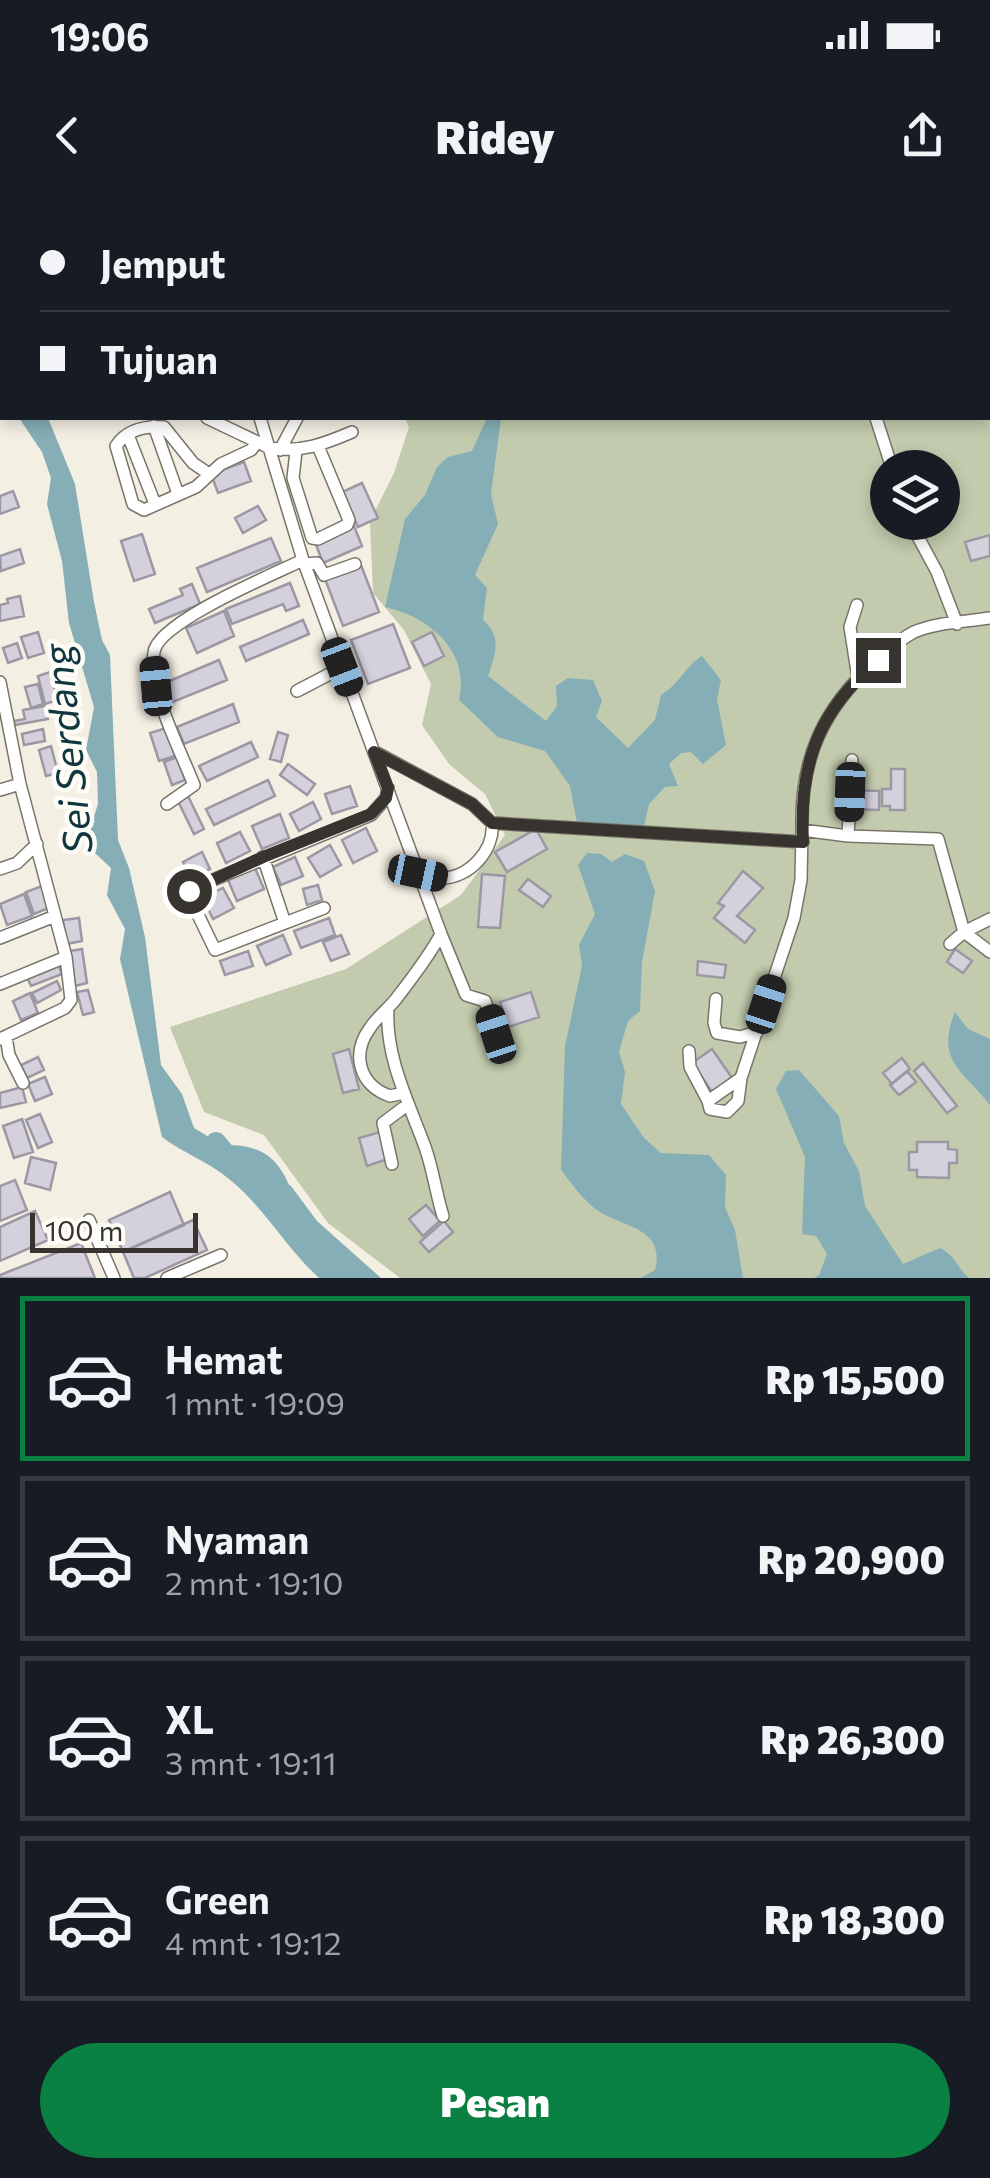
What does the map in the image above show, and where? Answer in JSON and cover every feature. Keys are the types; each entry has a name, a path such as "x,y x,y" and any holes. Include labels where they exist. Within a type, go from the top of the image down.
{"street":[{"path":"211,420 275,449 296,451 352,432"},
{"path":"261,420 275,449 304,562 441,934 466,995 485,1001 496,1034"},
{"path":"275,449 296,420"},
{"path":"879,420 887,450"},
{"path":"154,426 178,494"},
{"path":"209,474 193,462 164,427 140,427 116,446 133,504 144,510 196,486 221,464 251,450 257,442"},
{"path":"128,434 156,504"},
{"path":"296,451 293,478 312,538 318,540 349,523 318,446"},
{"path":"917,540 937,572 957,624"},
{"path":"167,804 194,785 156,686 157,643 201,609 304,562 317,562 325,575 355,564"},
{"path":"857,605 850,627 858,678"},
{"path":"689,1052 690,1067 708,1102 741,1078 794,918 802,880 805,776 817,736 836,704 858,678 912,633 990,618"},
{"path":"297,691 342,667"},
{"path":"0,682 4,722 66,957 69,1003 3,1038 23,1084"},
{"path":"374,752 472,804 492,823 938,839 964,932 990,952"},
{"path":"848,836 852,760"},
{"path":"0,790 20,784"},
{"path":"324,908 215,950 189,899 192,889 371,814 386,798 388,788"},
{"path":"418,873 442,878 469,869 490,842 492,823"},
{"path":"0,869 17,863 37,844"},
{"path":"263,857 285,924"},
{"path":"0,938 55,916"},
{"path":"950,944 990,919"},
{"path":"405,1099 369,1086 359,1052 366,1032 388,1010 441,934"},
{"path":"0,984 66,957"},
{"path":"716,999 717,1033 740,1037 756,1032"},
{"path":"388,1010 386,1032 405,1099 426,1150 442,1216"},
{"path":"392,1164 383,1123 405,1099"},
{"path":"90,1220 114,1278"},
{"path":"167,1278 221,1255"}],"green space":[{"path":"406,420 990,420 990,1278 400,1278 328,1223 264,1135 204,1112 170,1027 346,969 461,895 505,835 485,794 449,764 422,725 431,684 404,630 373,593 370,521 394,473 409,427"}],"water":[{"path":"20,420 49,420 75,484 94,602 102,640 110,655 118,840 129,868 145,937 161,1065 182,1094 194,1128 291,1186 317,1221 381,1278 319,1278 242,1190 162,1137 120,959 125,929 107,895 111,868 85,844 98,804 97,772 86,750 94,707 69,623 62,561 47,504 51,478 42,452"},
{"path":"486,420 501,420 491,494 498,524 475,575 487,588 483,620 495,640 488,676 546,721 557,706 556,686 568,678 593,680 602,701 596,717 628,748 655,720 661,695 696,660 702,656 721,680 717,699 726,745 703,764 691,752 681,753 669,764 678,786 665,787 649,804 644,827 578,828 570,786 545,751 498,737 459,700 458,666 443,639 417,619 385,607 405,519 425,495 437,467 448,457 472,451"},
{"path":"587,853 601,854 612,862 625,854 644,861 655,891 642,962 640,1011 628,1021 619,1052 625,1072 621,1104 644,1138 661,1153 709,1155 726,1175 725,1207 735,1230 743,1278 641,1278 655,1270 654,1245 640,1231 594,1208 561,1170 565,1046 582,966 579,945 595,914 578,865"},
{"path":"955,1012 968,1029 990,1039 990,1105 950,1054 948,1043"},
{"path":"799,1070 839,1116 844,1143 859,1171 865,1206 903,1264 940,1248 969,1278 814,1278 827,1254 816,1236 802,1234 805,1157 776,1089 786,1071"}],"building":[{"path":"244,462 251,481 218,493 211,474"},
{"path":"362,483 378,518 358,527 342,492"},
{"path":"13,491 19,507 0,514 0,496"},
{"path":"258,506 266,520 243,533 235,518"},
{"path":"354,526 362,546 323,563 315,542"},
{"path":"142,534 155,574 134,581 121,541"},
{"path":"990,535 990,556 971,561 965,542"},
{"path":"271,538 281,561 207,592 197,568"},
{"path":"20,549 24,563 1,571 0,556"},
{"path":"361,565 379,612 343,626 325,579"},
{"path":"290,583 299,606 286,611 283,604 232,624 226,609"},
{"path":"192,584 200,604 155,623 149,609 183,595 180,589"},
{"path":"20,596 24,616 0,621 0,605"},
{"path":"224,611 234,636 197,653 186,628"},
{"path":"303,620 309,634 246,661 240,647"},
{"path":"393,624 410,668 368,684 351,640"},
{"path":"38,632 44,653 28,658 21,637"},
{"path":"432,632 444,656 424,666 412,642"},
{"path":"17,643 22,658 8,663 3,648"},
{"path":"219,660 227,680 168,704 160,685"},
{"path":"50,672 58,700 45,704 38,676"},
{"path":"38,684 43,704 31,708 25,687"},
{"path":"233,704 239,722 184,744 177,727"},
{"path":"45,706 48,719 15,725 14,721 25,719 23,710"},
{"path":"166,728 175,756 159,761 150,733"},
{"path":"43,729 45,741 24,745 22,734"},
{"path":"278,732 288,735 281,762 270,759"},
{"path":"251,742 258,757 207,781 199,766"},
{"path":"51,746 58,773 46,776 39,750"},
{"path":"177,757 185,780 172,785 164,762"},
{"path":"288,764 315,784 307,795 280,775"},
{"path":"891,769 905,769 905,810 882,806 882,789 891,789"},
{"path":"268,780 275,796 214,825 206,809"},
{"path":"350,786 357,806 332,814 325,794"},
{"path":"852,790 879,791 879,810 852,809"},
{"path":"188,796 204,829 194,834 178,801"},
{"path":"313,802 321,819 299,831 290,814"},
{"path":"280,814 289,838 262,849 252,826"},
{"path":"366,828 377,851 353,863 342,840"},
{"path":"536,829 547,849 507,872 495,852"},
{"path":"240,832 250,851 226,863 217,843"},
{"path":"330,845 341,865 320,877 308,858"},
{"path":"202,852 210,869 191,878 183,862"},
{"path":"295,857 303,876 281,885 273,867"},
{"path":"255,868 264,889 237,901 228,880"},
{"path":"743,871 763,888 737,916 755,930 745,943 714,918 724,906 718,903"},
{"path":"482,874 505,876 500,928 478,927"},
{"path":"528,879 551,896 543,907 519,890"},
{"path":"318,885 322,900 307,905 303,889"},
{"path":"42,886 51,907 34,914 26,892"},
{"path":"223,888 234,908 213,919 203,898"},
{"path":"24,894 32,916 7,925 0,904"},
{"path":"79,918 82,941 66,944 63,920"},
{"path":"329,918 335,935 301,948 294,931"},
{"path":"283,935 291,954 266,965 257,946"},
{"path":"341,935 349,954 331,961 323,942"},
{"path":"82,949 87,983 75,986 70,951"},
{"path":"955,949 972,961 963,973 947,962"},
{"path":"248,951 253,966 225,975 220,961"},
{"path":"698,961 726,965 724,978 697,975"},
{"path":"58,964 62,974 31,986 27,977"},
{"path":"57,981 61,990 37,1003 32,993"},
{"path":"88,990 94,1012 83,1015 77,992"},
{"path":"531,992 539,1017 508,1027 500,1002"},
{"path":"30,993 38,1013 21,1020 13,1001"},
{"path":"349,1049 359,1089 343,1093 333,1054"},
{"path":"712,1049 732,1078 712,1092 692,1063"},
{"path":"38,1057 44,1070 27,1078 21,1065"},
{"path":"902,1058 910,1069 892,1084 883,1073"},
{"path":"923,1063 957,1106 947,1113 914,1071"},
{"path":"907,1071 916,1082 899,1095 890,1085"},
{"path":"45,1077 52,1094 35,1101 28,1084"},
{"path":"22,1087 26,1102 0,1108 0,1093"},
{"path":"40,1114 52,1142 38,1148 26,1120"},
{"path":"22,1119 33,1152 14,1158 3,1126"},
{"path":"380,1132 388,1159 367,1166 359,1138"},
{"path":"917,1142 948,1142 948,1149 957,1150 957,1163 949,1163 949,1178 917,1177 917,1170 909,1170 909,1152 917,1152"},
{"path":"31,1157 56,1163 50,1190 25,1183"},
{"path":"15,1180 27,1210 0,1221 0,1186"},
{"path":"170,1192 184,1225 123,1252 109,1220"},
{"path":"426,1205 440,1221 423,1236 409,1219"},
{"path":"35,1211 48,1240 0,1261 0,1227"},
{"path":"193,1220 207,1250 145,1278 134,1278 123,1252"},
{"path":"444,1221 453,1232 429,1252 420,1242"},
{"path":"81,1243 95,1278 0,1278 0,1275"}],"waterway":[{"name":"Sei Serdang","path":"216,1142 227,1155 250,1158 265,1166 285,1202"}],"route":[{"path":"189,891 371,814 386,798 388,788 374,752 472,804 492,823 803,842 805,776 817,736 850,684 878,660"}]}
